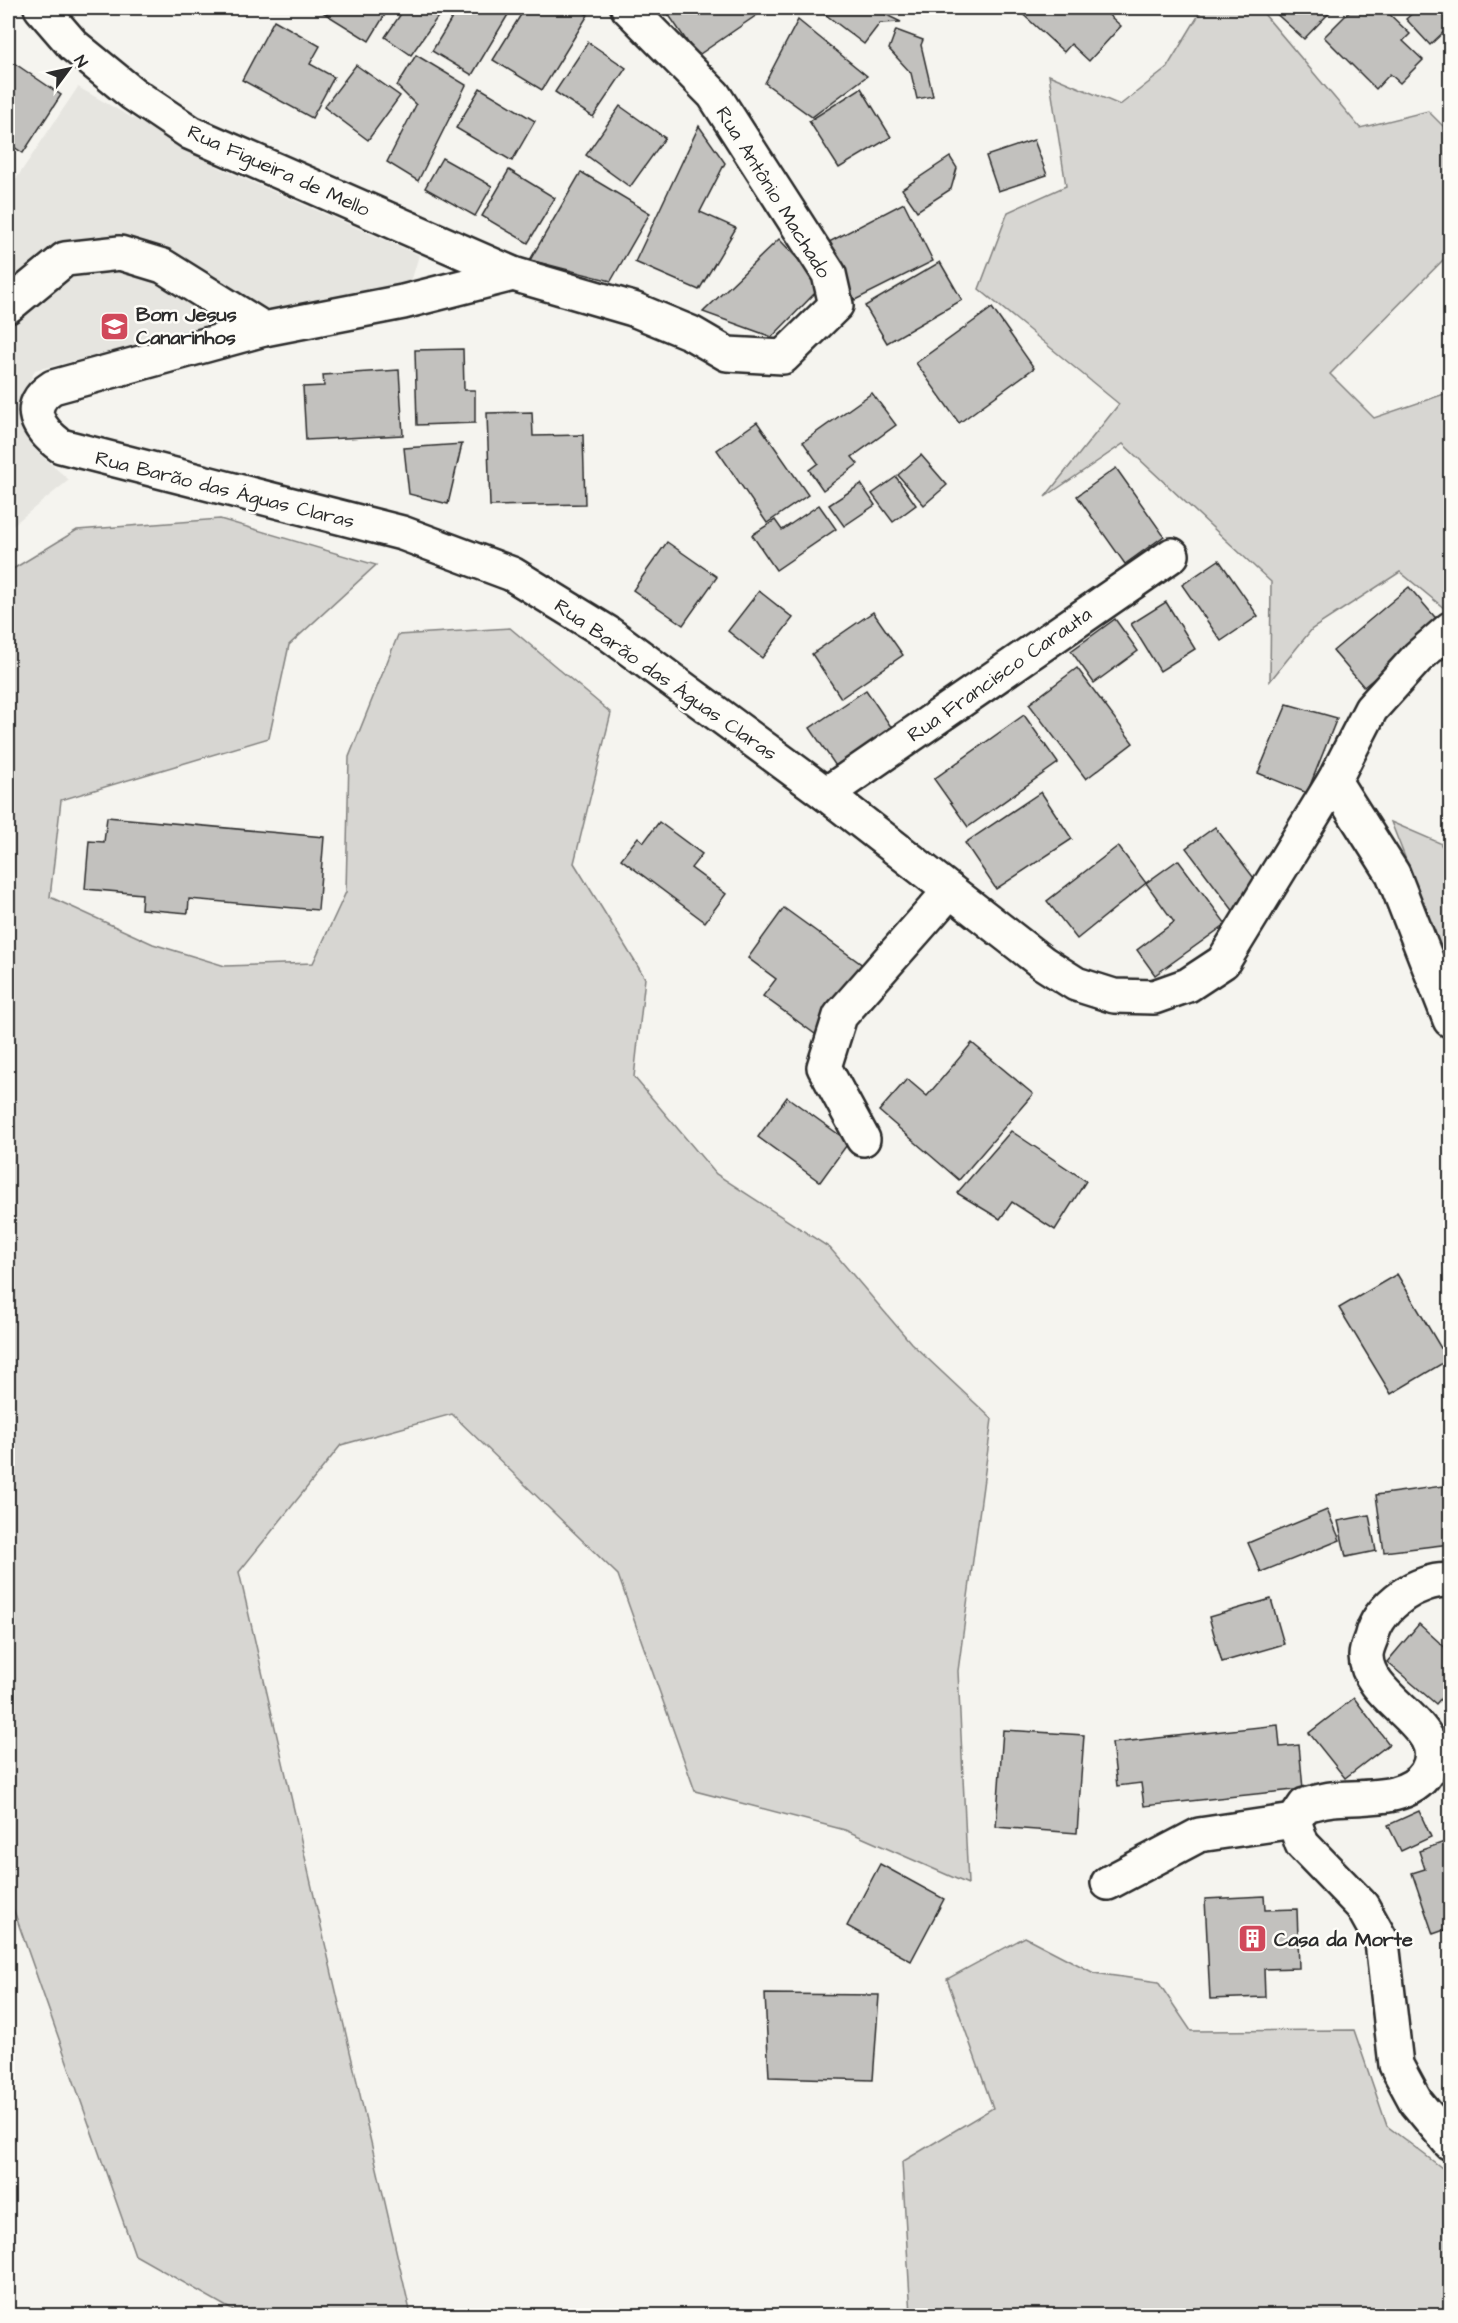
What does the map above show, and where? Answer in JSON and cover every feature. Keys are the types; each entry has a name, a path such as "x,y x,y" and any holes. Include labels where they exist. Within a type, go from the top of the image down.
{"street":[{"name":"Rua Figueira de Mello","path":"41,8 73,45 133,94 191,133 513,274"},
{"name":"Rua Antônio Machado","path":"513,274 633,309 691,333 728,354 755,357 783,357 836,305 829,274 714,94 628,8"},
{"path":"8,306 65,259 120,253 163,266 264,329"},
{"name":"Rua Barão das Águas Claras","path":"513,274 403,302 264,329 53,387 38,400 36,415 42,429 61,446 402,533 512,574 608,633 826,794 1043,963 1076,984 1114,996 1154,997 1188,985 1223,962 1334,781 1371,709 1418,657 1450,628"},
{"name":"Rua Francisco Carauta","path":"826,794 1172,555"},
{"path":"1334,781 1393,874 1450,1020"},
{"path":"863,1139 824,1067 840,1016 950,891"},
{"path":"1108,1883 1199,1835 1294,1821 1305,1805 1329,1799 1394,1793 1414,1786 1425,1776 1432,1762 1432,1752 1427,1739 1414,1721 1374,1683 1366,1656 1373,1629 1390,1604 1426,1584 1450,1581"},
{"path":"1294,1821 1302,1845 1362,1906 1382,1942 1396,2065 1416,2102 1450,2143"}],"shaded area":[{"path":"1203,8 1259,8 1360,128 1428,111 1450,133 1450,253 1330,374 1374,418 1450,392 1450,603 1445,609 1400,572 1312,629 1270,681 1271,582 1123,444 1045,497 1119,404 979,289 1008,212 1066,186 1049,75 1120,105 1166,69"},
{"name":"Bom Jesus Canarinhos","path":"78,87 222,169 419,255 411,282 35,370 17,409 34,449 69,480 8,529 8,191"},
{"path":"220,519 376,565 289,645 269,738 61,800 50,897 153,944 225,966 313,963 346,892 349,757 398,635 510,628 611,713 574,863 645,978 634,1077 716,1174 830,1248 911,1343 992,1419 958,1671 968,1884 845,1830 695,1791 618,1575 452,1414 341,1445 239,1572 411,2315 241,2315 135,2255 8,1894 8,572 77,530"},
{"path":"1391,822 1440,843 1450,858 1450,971"},
{"path":"1025,1937 1094,1973 1158,1982 1191,2031 1354,2030 1387,2126 1450,2174 1450,2315 911,2315 902,2162 993,2108 947,1979"}],"building":[{"path":"316,8 389,8 369,41"},
{"path":"405,8 444,8 411,55 385,37"},
{"path":"458,8 512,8 472,75 432,51"},
{"path":"525,8 576,8 588,15 542,90 493,60"},
{"path":"664,8 767,8 697,56"},
{"path":"817,8 872,8 901,22 880,23 864,44"},
{"path":"1016,8 1101,8 1121,26 1089,61 1071,44 1064,52"},
{"path":"1270,8 1334,8 1304,39"},
{"path":"1353,8 1383,8 1410,34 1403,41 1423,60 1400,83 1390,74 1376,89 1324,37"},
{"path":"1418,8 1450,8 1450,26 1430,45 1406,19"},
{"path":"274,20 320,46 310,64 334,77 312,118 242,80"},
{"path":"798,20 867,76 812,117 765,83"},
{"path":"896,30 923,40 921,45 933,96 917,99 911,73 889,49"},
{"path":"588,42 626,68 593,117 555,92"},
{"path":"416,55 466,85 418,181 387,162 416,105 397,86"},
{"path":"11,61 61,95 23,153 8,143 8,66"},
{"path":"356,65 400,96 368,140 324,107"},
{"path":"480,88 535,121 512,161 456,128"},
{"path":"861,88 891,137 839,168 809,121"},
{"path":"620,106 665,138 630,187 586,155"},
{"path":"699,126 725,163 700,212 736,228 699,290 635,262"},
{"path":"1034,140 1047,175 998,191 986,156"},
{"path":"950,157 957,168 951,189 917,211 902,189"},
{"path":"442,158 492,186 475,216 425,188"},
{"path":"509,170 555,198 528,243 482,216"},
{"path":"581,172 650,213 611,281 530,260"},
{"path":"904,203 933,261 855,300 827,243"},
{"path":"779,239 809,271 817,291 772,337 703,312"},
{"path":"940,262 962,300 887,343 865,306"},
{"path":"992,308 1034,368 959,423 916,363"},
{"path":"463,349 464,390 475,390 475,423 417,425 415,350"},
{"path":"399,370 403,435 306,440 303,387 324,386 323,375"},
{"path":"872,393 896,425 852,457 858,464 823,490 809,470 818,463 803,442"},
{"path":"532,412 533,436 583,435 585,504 490,506 487,413"},
{"path":"757,422 808,495 767,523 717,450"},
{"path":"462,444 448,504 409,494 404,448"},
{"path":"921,455 947,485 924,505 898,475"},
{"path":"1116,468 1164,536 1125,564 1077,496"},
{"path":"896,477 916,505 893,522 872,494"},
{"path":"861,484 875,505 844,526 829,505"},
{"path":"819,505 836,529 776,570 752,535 775,520 782,530"},
{"path":"667,542 717,577 683,625 633,590"},
{"path":"1219,560 1258,616 1221,641 1182,585"},
{"path":"1409,587 1440,623 1364,687 1333,651"},
{"path":"759,591 793,618 762,658 728,631"},
{"path":"1166,602 1195,649 1160,671 1131,624"},
{"path":"873,612 903,655 841,698 812,654"},
{"path":"1115,619 1138,651 1094,683 1071,651"},
{"path":"1077,668 1133,743 1086,779 1029,704"},
{"path":"866,690 896,734 840,772 810,728"},
{"path":"1287,704 1337,718 1307,793 1258,773"},
{"path":"1024,715 1058,763 968,827 934,779"},
{"path":"1041,792 1072,839 996,889 965,843"},
{"path":"107,817 324,837 318,910 189,899 188,913 141,909 142,894 85,889 89,841 104,842"},
{"path":"659,822 702,854 691,868 726,894 705,922 621,859 638,837 644,842"},
{"path":"1215,827 1260,886 1238,917 1186,848"},
{"path":"1118,846 1146,883 1077,939 1047,901"},
{"path":"1178,860 1226,924 1155,975 1137,950 1174,922 1146,883"},
{"path":"784,908 864,966 815,1034 763,996 776,979 748,958"},
{"path":"972,1043 1033,1094 959,1180 879,1111 907,1079 927,1096"},
{"path":"787,1097 849,1142 820,1182 758,1137"},
{"path":"1011,1131 1086,1181 1055,1230 1012,1202 1000,1219 957,1193"},
{"path":"1397,1274 1448,1360 1391,1394 1339,1308"},
{"path":"1450,1485 1450,1544 1384,1552 1376,1495"},
{"path":"1327,1510 1340,1540 1261,1572 1248,1543"},
{"path":"1369,1515 1376,1551 1346,1557 1338,1521"},
{"path":"1271,1599 1284,1644 1222,1662 1209,1617"},
{"path":"1419,1624 1450,1652 1450,1688 1436,1704 1387,1662"},
{"path":"1354,1698 1389,1744 1345,1778 1309,1733"},
{"path":"1278,1725 1280,1747 1299,1745 1303,1789 1144,1806 1141,1783 1117,1786 1112,1743"},
{"path":"1003,1730 1084,1735 1077,1833 996,1827"},
{"path":"1419,1811 1431,1837 1401,1851 1388,1825"},
{"path":"1450,1840 1450,1928 1433,1934 1412,1873 1425,1869 1419,1851"},
{"path":"880,1864 944,1899 911,1961 847,1926"},
{"name":"Casa da Morte","path":"1264,1896 1265,1910 1297,1909 1299,1968 1264,1969 1265,1997 1210,1999 1205,1899"},
{"path":"765,1994 879,1995 873,2080 769,2077"}],"place":[{"name":"Bom Jesus Canarinhos","path":"115,326"},
{"name":"Casa da Morte","path":"1253,1939"}]}
